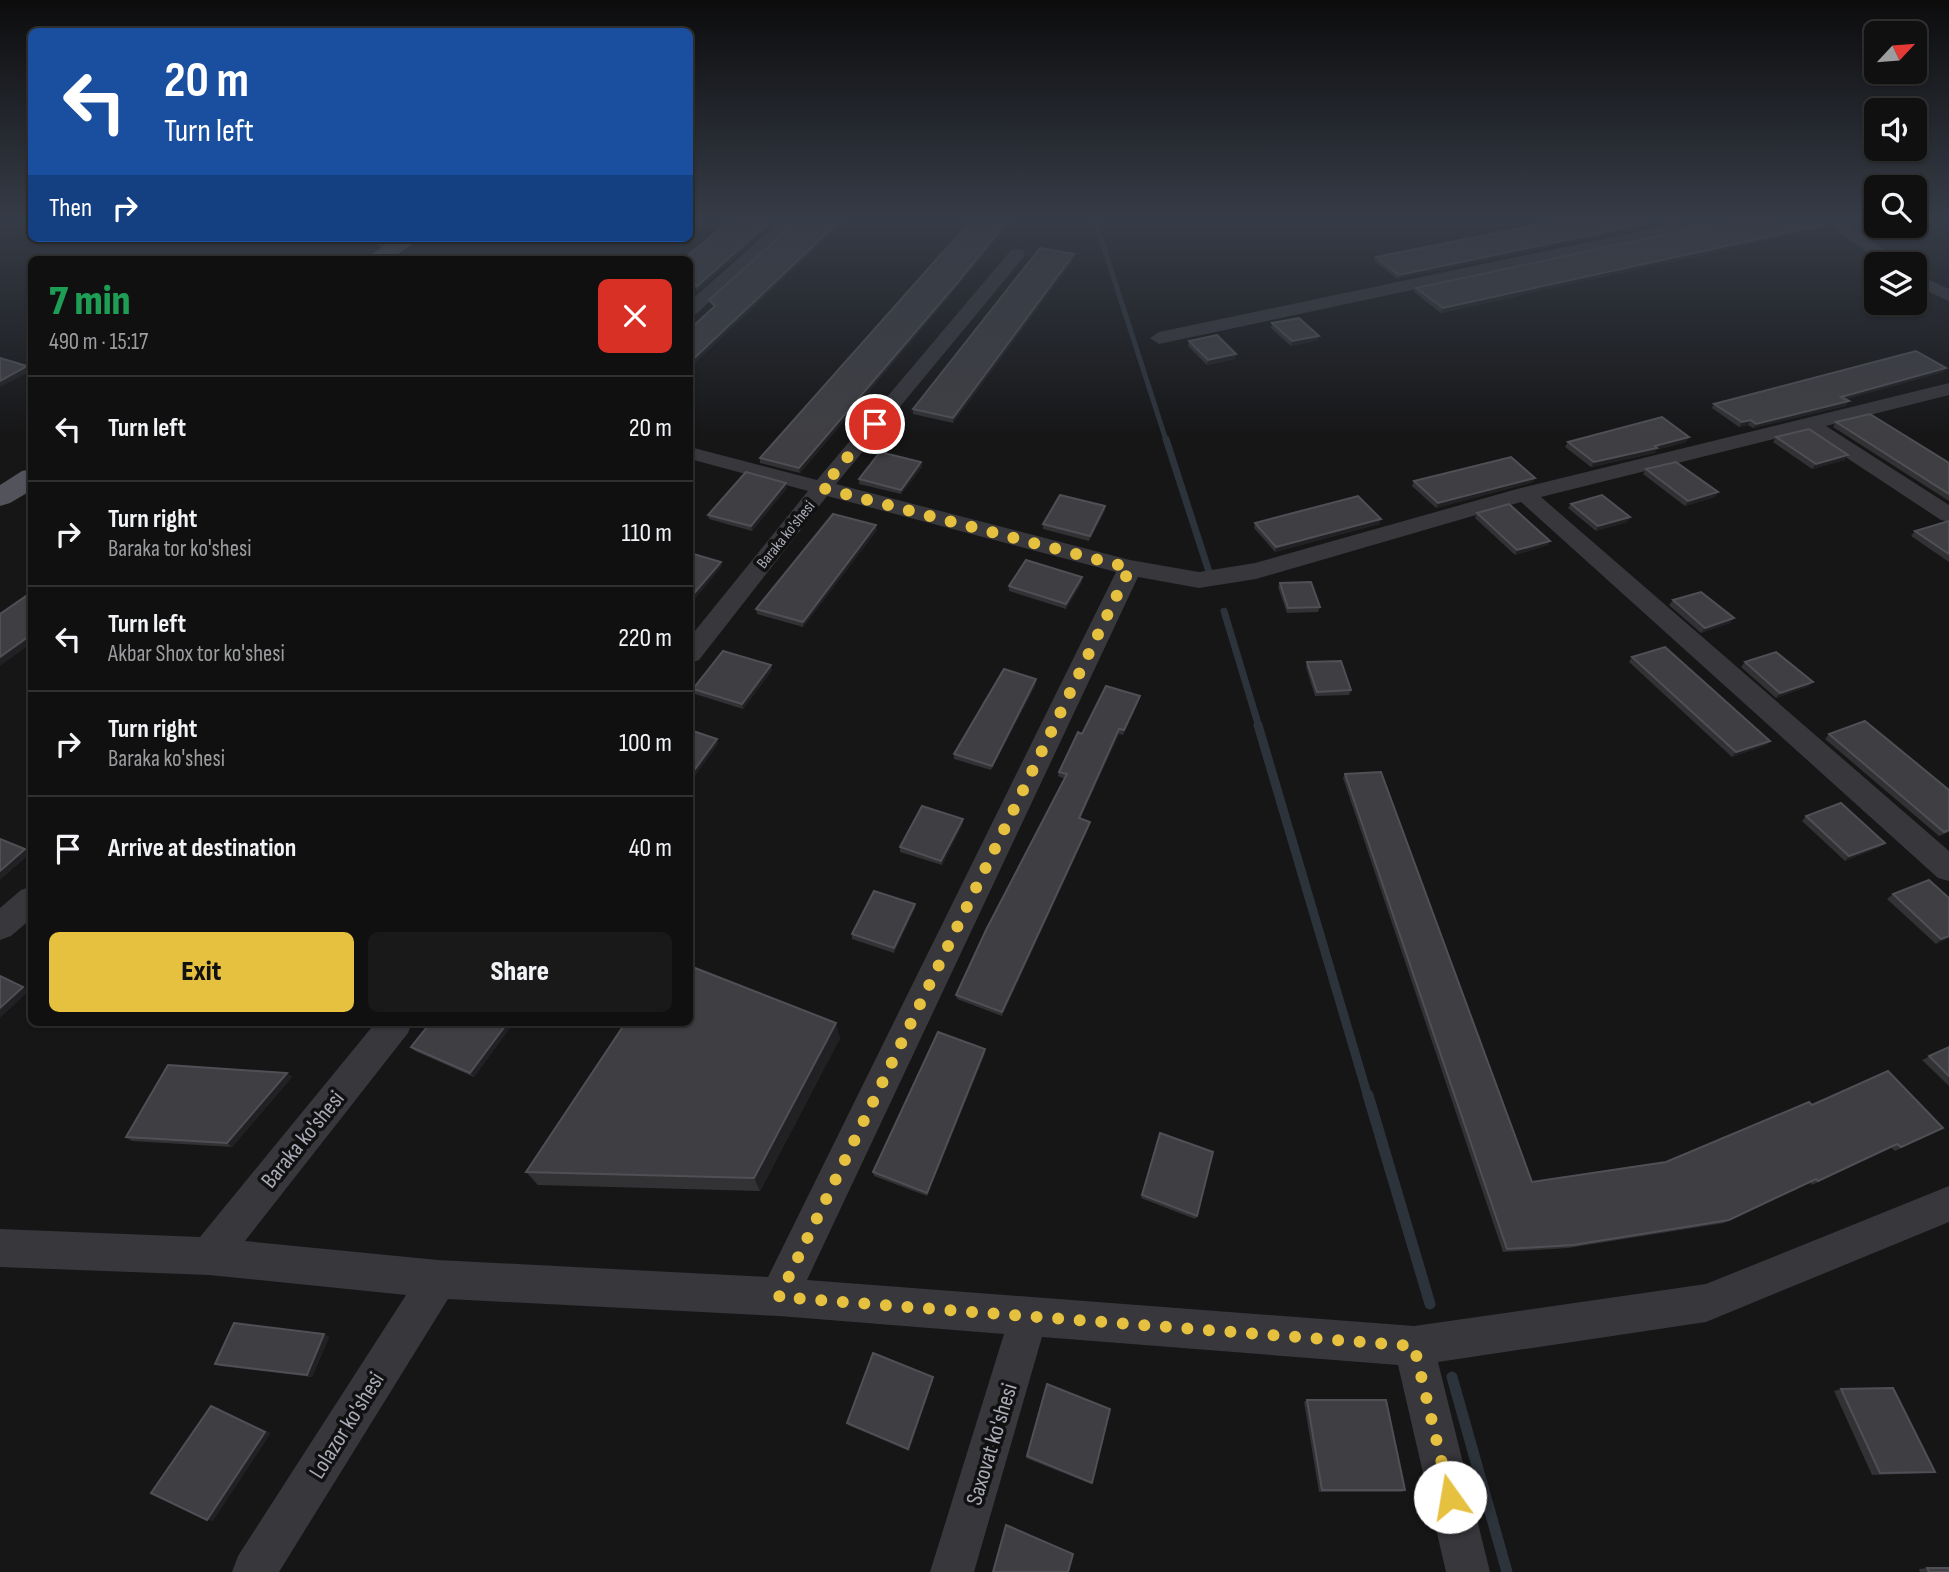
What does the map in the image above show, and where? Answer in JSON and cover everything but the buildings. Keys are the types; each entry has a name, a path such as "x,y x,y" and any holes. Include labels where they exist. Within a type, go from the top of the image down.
{"main road":[{"path":"0,496 28,479"}],"street":[{"path":"693,307 712,290"},
{"name":"Baraka ko'shesi","path":"693,650 822,488 987,290"},
{"path":"1158,338 1384,290"},
{"path":"693,454 1130,568 1199,580 1256,571 1525,494 1949,389"},
{"path":"1810,424 1949,515"},
{"path":"1525,494 1949,869"},
{"path":"779,1297 1130,568"},
{"path":"0,927 28,902"},
{"name":"Baraka ko'shesi","path":"209,1256 393,1026"},
{"path":"0,1248 209,1256 438,1279 779,1297 1414,1346 1706,1303 1949,1204"},
{"name":"Lolazor ko'shesi","path":"254,1572 438,1279"},
{"name":"Saxovat ko'shesi","path":"952,1572 1029,1316"},
{"path":"1414,1346 1468,1572"}],"waterway":[{"path":"1118,290 1166,440"},
{"path":"1166,439 1211,578"},
{"path":"1224,611 1259,727"},
{"path":"1258,725 1368,1097"},
{"path":"1368,1095 1430,1304"},
{"path":"1452,1377 1507,1572"}],"route":[{"path":"875,424 822,488 1130,568 779,1297 1414,1346 1450,1497"}]}
